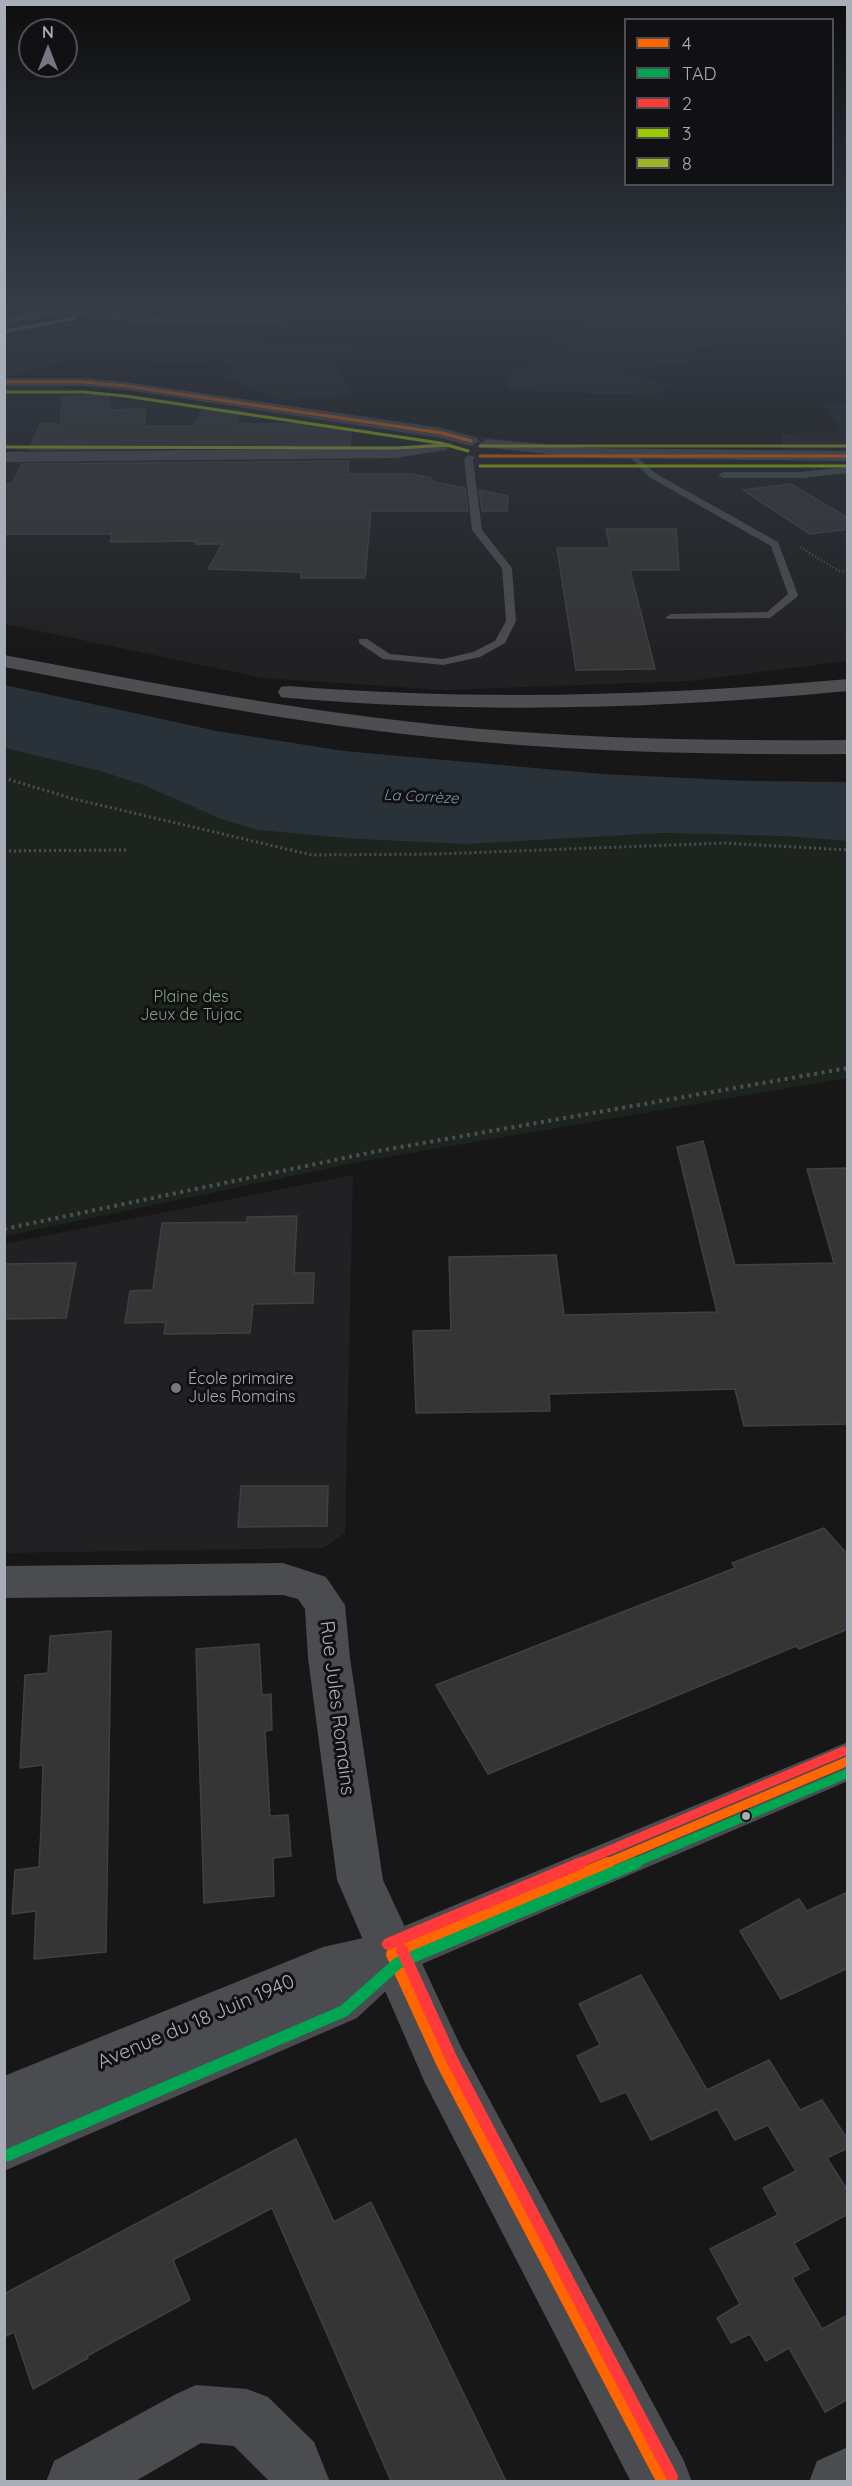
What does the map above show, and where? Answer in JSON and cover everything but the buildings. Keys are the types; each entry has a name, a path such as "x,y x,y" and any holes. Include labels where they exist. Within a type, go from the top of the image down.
{"highway":[{"path":"4,646 161,676 311,694 395,700 524,703 637,701 734,696 848,685"},
{"path":"4,661 225,702 432,731 654,747 848,747"}],"street":[{"path":"379,424 456,435 477,449 635,458 807,456"},
{"path":"419,430 438,437 445,449"},
{"path":"4,457 396,459 445,449 477,449 807,456 846,466"},
{"name":"Rue Jules Romains","path":"4,1582 283,1579 312,1588 325,1605 329,1658 360,1880 443,2065 663,2481"},
{"name":"Avenue du 18 Juin 1940","path":"4,2102 323,1970 392,1954 848,1761"},
{"name":"Avenue du 18 Juin 1940","path":"4,2145 340,2001 392,1954"},
{"path":"75,2481 196,2414 246,2418 293,2463 301,2481"},
{"path":"838,2481 848,2476"}],"lane":[{"path":"363,641 387,657 443,662 476,656 499,643 511,621 507,568 477,530 468,459 477,449"},
{"path":"635,458 652,475 775,544 793,595 770,615 671,617"},
{"path":"723,475 801,475 846,466"}],"path":[{"path":"4,778 74,799 236,839 312,855 473,853 724,843 848,850"},
{"path":"4,851 126,850"},
{"path":"4,1229 378,1150 848,1068"}],"shaded area":[{"path":"5,424 377,424 581,448 783,450 782,434 840,431 836,424 847,424 847,661 689,681 445,690 263,678 5,624"},
{"name":"École primaire Jules Romains","path":"353,1175 345,1533 323,1548 5,1553 4,1244"}],"green space":[{"name":"Plaine des Jeux de Tujac","path":"5,748 100,771 143,785 221,819 257,830 356,839 467,844 664,833 781,836 847,841 847,1078 364,1161 5,1236"}],"water":[{"name":"La Corrèze","path":"5,685 217,731 344,751 602,774 749,781 847,782 847,841 781,836 664,833 467,844 356,839 257,830 221,819 143,785 100,771 5,748"}],"transit line":[{"name":"3","path":"313,424 440,443 468,451"},
{"name":"4","path":"382,424 442,433 471,441"},
{"name":"8","path":"4,447 396,448 450,445"},
{"name":"8","path":"480,446 848,446"},
{"name":"4","path":"480,456 848,456"},
{"name":"3","path":"480,466 848,466"},
{"name":"2","path":"388,1944 844,1751"},
{"name":"4","path":"392,1954 848,1761"},
{"name":"TAD","path":"8,2155 344,2011 398,1963 848,1773"},
{"name":"2","path":"402,1950 452,2060 672,2477"},
{"name":"4","path":"392,1954 443,2065 663,2482"}],"place":[{"name":"École primaire Jules Romains","path":"176,1388"}]}
